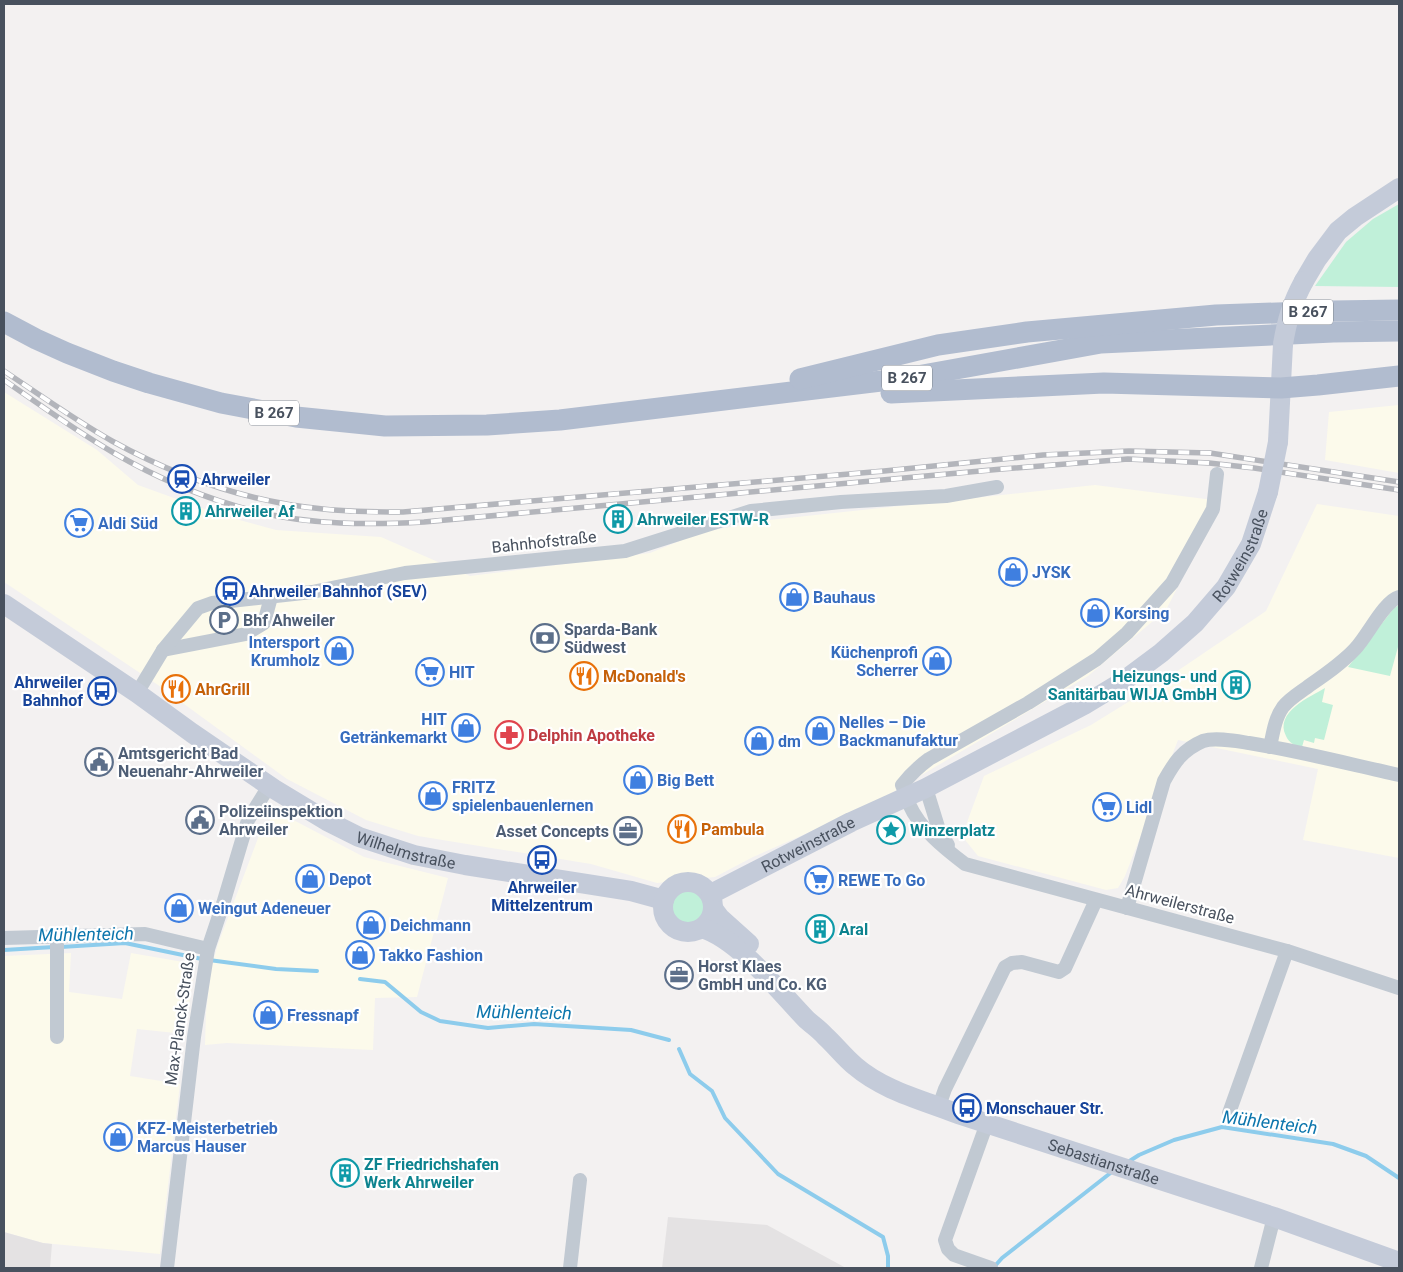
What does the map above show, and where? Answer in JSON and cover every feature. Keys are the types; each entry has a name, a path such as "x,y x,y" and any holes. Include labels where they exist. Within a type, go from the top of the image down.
{"main road":[{"name":"Rotweinstraße","path":"712,902 851,822 907,798 1084,705 1122,682 1161,653 1195,623 1226,586 1251,544 1268,492 1278,442 1282,360 1287,321 1294,300 1317,259 1338,231 1354,217 1399,188"},
{"name":"B 267","path":"711,401 938,346 1027,332 1216,315 1399,310"},
{"name":"B 267","path":"4,322 67,353 149,383 221,403 296,417 385,426 487,425 560,420 906,378 1102,343 1399,330"},
{"path":"1281,388 1318,386 1399,376"},
{"name":"B 267","path":"711,401 1104,384 1281,388"},
{"name":"Wilhelmstraße","path":"4,604 137,692 269,786 359,837 414,855 465,865 632,891 664,900"},
{"path":"690,881 698,883 705,888 712,902 710,921 694,932 676,929 665,917 663,908 668,892 681,882 690,881"},
{"name":"Sebastianstraße","path":"712,902 720,918 766,968 806,1020 824,1034 855,1066 882,1084 910,1097 1274,1217 1399,1262"},
{"name":"Sebastianstraße","path":"702,928 766,968"}],"street":[{"path":"907,798 902,785 924,763 1028,703 1096,659 1127,633 1172,584 1213,509 1218,474"},
{"name":"Bahnhofstraße","path":"137,692 163,650 198,608 212,603 312,592 405,573 625,551 751,511 842,502 946,496 996,487"},
{"path":"163,650 246,634 264,623 271,597"},
{"path":"1270,747 1276,722 1289,700 1334,669 1356,648 1388,604 1399,597"},
{"path":"1127,908 1164,782 1174,763 1186,751 1205,740 1225,740 1270,747 1399,775"},
{"name":"Max-Planck-Straße","path":"167,1268 193,1046 207,956 248,820 269,786"},
{"path":"926,788 939,830 953,855"},
{"name":"Ahrweilerstraße","path":"907,798 917,818 928,833 965,864 1287,951 1399,988"},
{"path":"939,1106 945,1088 1005,967 1012,963 1022,962 1059,972 1065,968 1096,900"},
{"path":"4,938 57,944 145,934 207,956"},
{"path":"57,944 57,1037"},
{"path":"1229,1113 1287,951"},
{"path":"987,1123 945,1240 948,1249 954,1255 989,1267"},
{"path":"570,1268 580,1180"},
{"path":"1261,1268 1274,1217"}],"shaded area":[{"path":"4,392 97,450 138,485 221,515 276,530 381,537 470,576 650,553 702,532 769,520 1095,485 1221,501 1166,610 1088,676 873,804 753,857 715,877 657,883 591,864 418,836 366,820 287,779 158,685 4,582"},
{"path":"1399,405 1399,473 1325,460 1329,412"},
{"path":"1317,504 1399,516 1399,858 1303,840 1318,769 1178,740 1125,876 1118,888 1106,890 978,856 962,836 984,776 1091,725 1167,678 1266,611"},
{"path":"280,813 364,857 448,878 417,997 375,998 373,1050 227,1043 205,1045 206,1013 211,969 218,944 263,825"},
{"path":"71,953 69,992 122,999 131,953 195,964 185,1034 137,1029 130,1076 180,1084 160,1254 43,1243 4,1232 4,956"},
{"path":"668,1217 767,1225 846,1268 662,1268"},
{"path":"4,1232 52,1244 50,1268 4,1268"}],"green space":[{"path":"1399,204 1399,287 1315,286 1346,242 1373,219"},
{"path":"1399,605 1399,647 1390,676 1348,667 1394,608"},
{"path":"1325,688 1322,702 1333,705 1324,740 1315,738 1314,743 1304,740 1302,747 1292,744 1286,736 1284,727 1289,713 1295,706"},
{"path":"691,886 698,889 704,895 707,906 706,914 698,923 691,926 683,926 676,923 668,914 667,902 670,895 679,887"}],"waterway":[{"name":"Mühlenteich","path":"61,947 125,943 202,959"},
{"name":"Mühlenteich","path":"4,950 54,947"},
{"name":"Mühlenteich","path":"209,960 276,969 317,971"},
{"name":"Mühlenteich","path":"360,979 385,982 421,1012 440,1021 488,1028 534,1024 631,1030 669,1040"},
{"name":"Mühlenteich","path":"679,1049 690,1074 712,1091 725,1118 778,1174 883,1237 888,1256 888,1268"},
{"name":"Mühlenteich","path":"1128,1162 1139,1155 1174,1140 1222,1127 1333,1144 1366,1156 1399,1178"},
{"name":"Mühlenteich","path":"994,1267 1002,1258 1113,1171"}],"railway":[{"path":"4,371 98,433 162,466 241,494 295,506 333,510 403,512 884,471 1043,455 1129,451 1210,453 1399,482"},
{"path":"4,380 100,445 166,480 202,495 239,507 278,516 320,522 362,524 424,522 1128,459 1209,463 1254,468 1399,490"}],"place":[{"name":"Ahrweiler","path":"182,479"},
{"name":"Ahrweiler Af","path":"186,511"},
{"name":"Ahrweiler ESTW-R","path":"618,519"},
{"name":"Aldi Süd","path":"79,523"},
{"name":"JYSK","path":"1013,572"},
{"name":"Ahrweiler Bahnhof (SEV)","path":"230,591"},
{"name":"Bauhaus","path":"794,597"},
{"name":"Korsing","path":"1095,613"},
{"name":"Bhf Ahweiler","path":"224,620"},
{"name":"Sparda-Bank Südwest","path":"545,638"},
{"name":"Intersport Krumholz","path":"339,651"},
{"name":"Küchenprofi Scherrer","path":"937,661"},
{"name":"HIT","path":"430,672"},
{"name":"McDonald's","path":"584,676"},
{"name":"Heizungs- und Sanitärbau WIJA GmbH","path":"1236,685"},
{"name":"AhrGrill","path":"176,689"},
{"name":"Ahrweiler Bahnhof","path":"102,691"},
{"name":"HIT Getränkemarkt","path":"466,728"},
{"name":"Nelles – Die Backmanufaktur","path":"820,731"},
{"name":"Delphin Apotheke","path":"509,735"},
{"name":"dm","path":"759,741"},
{"name":"Amtsgericht Bad Neuenahr-Ahrweiler","path":"99,762"},
{"name":"Big Bett","path":"638,780"},
{"name":"FRITZ spielenbauenlernen","path":"433,796"},
{"name":"Lidl","path":"1107,807"},
{"name":"Polizeiinspektion Ahrweiler","path":"200,820"},
{"name":"Pambula","path":"682,829"},
{"name":"Winzerplatz","path":"891,830"},
{"name":"Asset Concepts","path":"628,831"},
{"name":"Ahrweiler Mittelzentrum","path":"542,860"},
{"name":"Depot","path":"310,879"},
{"name":"REWE To Go","path":"819,880"},
{"name":"Weingut Adeneuer","path":"179,908"},
{"name":"Deichmann","path":"371,925"},
{"name":"Aral","path":"820,929"},
{"name":"Takko Fashion","path":"360,955"},
{"name":"Horst Klaes GmbH und Co. KG","path":"679,975"},
{"name":"Fressnapf","path":"268,1015"},
{"name":"Monschauer Str.","path":"967,1108"},
{"name":"KFZ-Meisterbetrieb Marcus Hauser","path":"118,1137"},
{"name":"ZF Friedrichshafen Werk Ahrweiler","path":"345,1173"}]}
